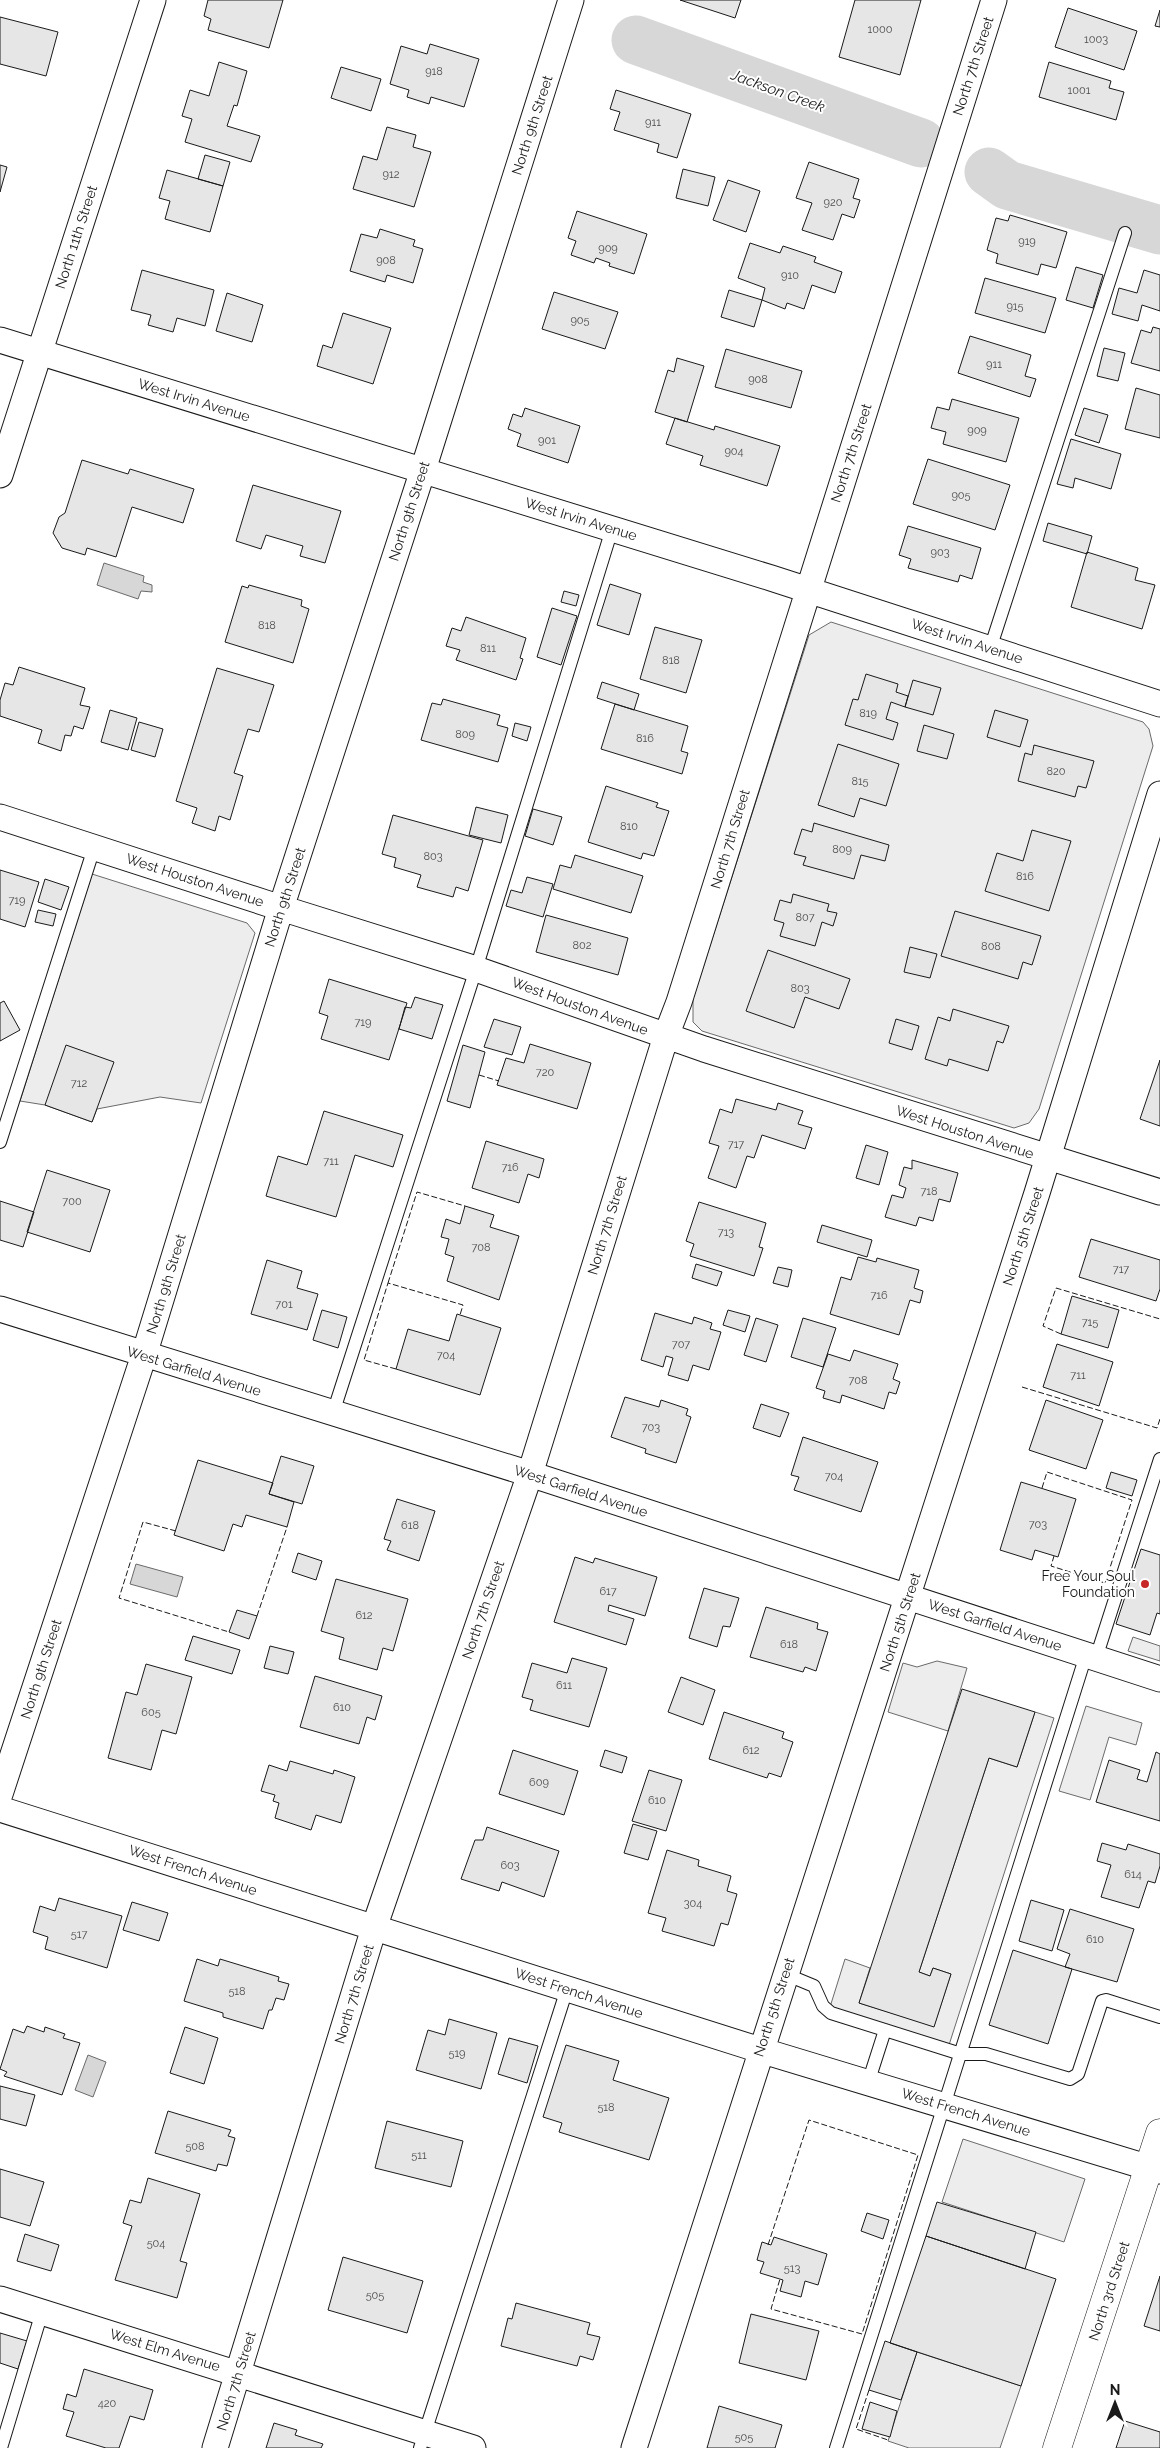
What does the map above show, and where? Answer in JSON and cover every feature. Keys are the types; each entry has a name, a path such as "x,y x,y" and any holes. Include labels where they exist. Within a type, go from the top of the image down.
{"main road":[{"name":"North 3rd Street","path":"1056,2448 1155,2170 1160,2133"}],"street":[{"name":"North 11th Street","path":"0,476 38,352 153,0"},
{"name":"North 9th Street","path":"0,1794 144,1355 281,908 423,470 571,0"},
{"name":"North 7th Street","path":"215,2448 374,1928 530,1474 666,1036 680,1002 994,0"},
{"name":"West Irvin Avenue","path":"0,340 808,590 1160,704"},
{"name":"North 5th Street","path":"634,2448 760,2050 1048,1158 1160,794"},
{"name":"West Houston Avenue","path":"0,817 476,969 666,1036 1160,1192"},
{"name":"West Garfield Avenue","path":"0,1310 530,1474 1160,1679"},
{"name":"West French Avenue","path":"0,1809 760,2050 1155,2170"},
{"name":"West Elm Avenue","path":"0,2299 239,2373 423,2440 473,2448"}],"lane":[{"path":"990,649 1125,233"},
{"path":"333,1413 476,969 612,529"},
{"path":"0,1142 94,848"},
{"path":"836,2448 961,2054 1091,1656 1160,1459"},
{"path":"785,1974 814,1986 823,2006 831,2013 961,2054 986,2054 1070,2079 1075,2078 1078,2074 1102,2001 1106,2000 1160,2017"},
{"path":"423,2440 567,1989"},
{"path":"868,2083 885,2030"},
{"path":"0,2448 42,2312"}],"shaded area":[{"path":"104,563 144,576 143,582 152,585 152,592 141,591 138,599 97,585"},
{"path":"831,622 1143,722 1149,729 1153,746 1039,1109 1029,1123 1014,1128 702,1031 693,1022 693,999 809,635"},
{"path":"92,874 247,923 255,933 201,1103 160,1097 97,1109 92,1122 45,1105 20,1101"},
{"path":"136,1564 183,1577 177,1597 130,1584"},
{"path":"1133,1637 1160,1646 1160,1661 1128,1651"},
{"path":"937,1661 967,1668 948,1731 888,1712 903,1663 917,1667"},
{"path":"1086,1706 1142,1723 1136,1745 1109,1737 1090,1800 1059,1791"},
{"path":"1035,1712 1054,1718 949,2045 830,2007 845,1959 870,1968 859,2003 934,2026 951,1974 933,1968 930,1976 919,1972 989,1758 1017,1767"},
{"path":"88,2055 106,2062 93,2097 75,2090"},
{"path":"963,2139 1085,2179 1064,2242 942,2202"},
{"path":"917,2352 1021,2386 1000,2448 909,2448 888,2441"}],"building":[{"path":"208,0 283,0 269,48 208,30 211,19 204,16"},
{"path":"680,0 741,0 735,18"},
{"path":"855,0 921,0 900,75 839,57"},
{"path":"1068,8 1137,31 1124,70 1055,47"},
{"path":"1160,10 1160,27 1155,26"},
{"path":"0,17 58,32 46,76 0,64"},
{"path":"430,44 479,59 464,107 431,97 429,104 407,97 409,90 390,84 401,46 427,54"},
{"path":"219,62 247,71 237,106 234,105 227,126 260,136 251,162 185,142 192,119 182,116 190,90 209,96"},
{"path":"1049,62 1111,81 1109,88 1124,92 1116,120 1039,97"},
{"path":"341,67 381,79 371,111 331,98"},
{"path":"616,90 691,114 677,158 657,152 659,144 614,130 620,112 610,109"},
{"path":"387,127 416,135 413,147 431,152 414,207 353,189 363,156 377,160"},
{"path":"205,155 230,162 223,186 198,179"},
{"path":"809,162 859,179 853,198 860,200 854,218 842,214 833,240 802,230 812,203 796,198"},
{"path":"0,165 7,167 0,192"},
{"path":"683,169 715,177 708,206 676,198"},
{"path":"167,170 223,186 210,232 165,219 170,201 159,198"},
{"path":"728,180 760,191 746,232 713,220"},
{"path":"577,211 647,234 634,274 609,266 610,263 596,258 594,263 571,255 576,241 568,238"},
{"path":"1010,215 1067,232 1056,268 1041,264 1038,275 996,263 998,254 987,250 996,218 1008,221"},
{"path":"380,229 415,240 413,246 423,249 413,283 387,275 385,282 350,271 361,234 377,238"},
{"path":"750,243 780,253 783,246 816,257 814,262 842,272 835,293 812,285 804,309 787,303 785,309 762,300 765,288 738,278"},
{"path":"1076,267 1103,275 1093,308 1066,300"},
{"path":"142,270 214,290 205,326 177,318 173,332 148,325 151,315 131,310"},
{"path":"1144,270 1160,275 1160,311 1142,305 1138,321 1112,314 1119,288 1137,293"},
{"path":"985,278 1056,298 1045,333 975,313"},
{"path":"729,290 762,300 754,327 721,317"},
{"path":"554,292 618,312 605,349 542,329"},
{"path":"227,293 263,305 252,342 216,331"},
{"path":"343,313 391,328 373,384 317,366 323,345 332,348"},
{"path":"1153,327 1160,329 1160,371 1131,363 1141,330 1151,333"},
{"path":"970,336 1031,355 1025,376 1036,379 1030,397 958,373"},
{"path":"1104,348 1125,353 1118,381 1097,376"},
{"path":"726,349 802,371 791,408 715,387"},
{"path":"677,358 704,366 687,422 655,412 668,370 674,372"},
{"path":"1136,388 1160,395 1160,438 1125,429"},
{"path":"952,399 1019,418 1006,462 943,444 946,432 931,428 937,407 949,410"},
{"path":"525,408 580,426 568,463 517,446 521,434 508,429 513,414 522,417"},
{"path":"1084,408 1108,415 1099,443 1075,435"},
{"path":"675,418 714,430 715,426 780,446 767,486 700,465 703,456 666,444"},
{"path":"1071,439 1121,454 1111,489 1075,478 1073,488 1057,484"},
{"path":"928,459 1010,485 995,530 913,504"},
{"path":"82,460 128,474 130,469 194,489 183,523 132,507 116,557 87,548 85,555 62,548 53,533 59,517 65,513"},
{"path":"253,485 341,511 325,563 300,556 303,546 266,535 261,549 236,541"},
{"path":"1048,523 1092,536 1087,554 1043,541"},
{"path":"908,526 981,548 972,579 960,575 958,582 908,568 911,559 899,555"},
{"path":"1087,552 1138,568 1135,580 1155,585 1142,629 1071,607"},
{"path":"610,584 641,594 629,635 597,625"},
{"path":"249,585 302,600 301,606 309,609 293,663 225,642 242,586 248,588"},
{"path":"564,591 579,595 576,606 561,602"},
{"path":"552,608 577,616 561,665 537,657"},
{"path":"466,617 526,638 520,658 523,659 516,680 456,660 460,650 446,646 452,628 461,631"},
{"path":"655,627 702,640 686,693 640,679"},
{"path":"19,667 85,688 80,705 90,707 83,729 74,726 71,736 65,735 61,751 38,743 42,730 0,716 0,700 5,683 13,685"},
{"path":"217,668 274,685 259,732 248,729 234,773 243,776 230,820 219,816 215,831 192,823 197,808 176,801"},
{"path":"866,674 898,684 896,692 908,696 905,707 891,702 886,719 898,723 893,740 845,725 853,699 858,700"},
{"path":"913,680 941,688 933,715 905,707"},
{"path":"602,682 639,694 634,710 597,698"},
{"path":"443,699 500,715 497,725 508,728 498,762 421,740 432,703 441,705"},
{"path":"615,704 688,726 681,751 688,753 682,774 601,749"},
{"path":"110,710 137,718 128,750 101,742"},
{"path":"995,710 1028,720 1020,747 987,737"},
{"path":"139,722 163,729 155,757 131,750"},
{"path":"515,723 531,727 527,741 512,736"},
{"path":"924,725 954,734 947,759 917,751"},
{"path":"838,744 899,764 886,806 860,798 854,817 818,805"},
{"path":"1034,745 1094,761 1086,788 1078,786 1075,797 1018,781 1025,753 1032,755"},
{"path":"606,786 658,803 656,807 669,811 654,856 643,853 641,859 588,842"},
{"path":"476,807 508,815 501,843 469,835"},
{"path":"533,809 562,817 553,845 525,836"},
{"path":"393,815 483,840 468,891 456,887 453,897 417,887 421,875 394,867 396,858 382,854"},
{"path":"814,823 889,845 885,861 861,855 854,879 803,865 806,857 794,854 802,829 812,832"},
{"path":"1032,830 1071,841 1049,911 985,891 997,853 1023,861"},
{"path":"575,855 643,876 631,913 553,889 560,865 571,868"},
{"path":"0,870 39,882 25,927 0,919"},
{"path":"527,877 553,884 543,917 506,906 511,890 522,893"},
{"path":"45,879 69,887 61,910 38,902"},
{"path":"793,894 829,904 827,911 837,913 833,926 822,922 815,946 780,936 784,923 774,920 780,900 791,903"},
{"path":"38,910 56,914 53,926 35,922"},
{"path":"955,911 1041,936 1032,965 1023,962 1018,979 941,956"},
{"path":"546,915 628,938 618,975 536,952"},
{"path":"910,947 937,954 930,978 904,972"},
{"path":"768,950 850,979 839,1009 805,997 794,1028 746,1011"},
{"path":"329,979 407,1003 389,1060 321,1039 328,1016 319,1013"},
{"path":"415,997 443,1005 432,1039 399,1029 405,1007 411,1008"},
{"path":"4,1001 20,1030 0,1041 0,1003"},
{"path":"953,1009 1009,1026 1003,1043 997,1041 988,1071 949,1059 947,1066 925,1059 938,1017 950,1021"},
{"path":"494,1019 521,1027 512,1055 484,1047"},
{"path":"896,1019 919,1026 912,1050 889,1043"},
{"path":"530,1044 591,1063 577,1109 497,1085 506,1058 524,1063"},
{"path":"66,1045 114,1062 92,1122 45,1105"},
{"path":"463,1045 485,1052 470,1108 447,1101"},
{"path":"1160,1060 1160,1126 1140,1119"},
{"path":"736,1099 776,1110 778,1103 803,1111 798,1124 812,1128 805,1149 762,1135 754,1158 747,1156 736,1188 708,1178 719,1146 709,1143 720,1109 732,1113"},
{"path":"324,1111 403,1135 393,1167 355,1155 336,1217 266,1196 278,1156 307,1165"},
{"path":"486,1141 544,1159 539,1178 528,1174 519,1203 472,1188"},
{"path":"866,1145 888,1152 879,1185 856,1178"},
{"path":"912,1160 958,1173 950,1202 939,1199 933,1221 919,1217 916,1226 885,1217 892,1195 903,1198 906,1188 899,1185 904,1167 912,1169"},
{"path":"47,1170 110,1190 90,1252 27,1232"},
{"path":"0,1201 34,1212 23,1247 0,1240"},
{"path":"699,1202 766,1223 759,1247 763,1248 754,1276 690,1256 694,1244 686,1241"},
{"path":"465,1206 494,1215 490,1227 519,1236 499,1300 447,1281 454,1257 445,1254 449,1239 441,1237 446,1219 460,1224"},
{"path":"822,1225 872,1240 867,1257 817,1242"},
{"path":"1091,1239 1160,1260 1160,1289 1156,1301 1079,1277"},
{"path":"858,1257 876,1262 877,1258 919,1270 914,1288 923,1291 920,1303 910,1300 899,1335 830,1314 841,1277 851,1280"},
{"path":"267,1260 302,1271 297,1288 318,1294 307,1330 251,1314"},
{"path":"696,1264 722,1272 717,1286 692,1278"},
{"path":"778,1267 792,1270 788,1287 773,1283"},
{"path":"1072,1296 1119,1310 1108,1348 1061,1334"},
{"path":"322,1310 347,1317 338,1348 313,1340"},
{"path":"728,1310 750,1316 745,1332 723,1325"},
{"path":"655,1313 692,1324 694,1317 712,1323 710,1329 721,1332 709,1370 693,1365 688,1381 668,1375 673,1358 666,1356 663,1367 641,1360"},
{"path":"457,1314 501,1328 480,1395 396,1369 408,1329 449,1341"},
{"path":"756,1318 778,1325 766,1362 744,1355"},
{"path":"803,1318 836,1328 823,1367 791,1357"},
{"path":"1057,1344 1113,1362 1099,1406 1043,1387"},
{"path":"854,1350 898,1364 893,1379 900,1382 896,1394 889,1392 884,1409 842,1395 840,1403 823,1398 825,1391 816,1388 828,1354 850,1361"},
{"path":"625,1397 659,1407 661,1400 688,1409 686,1415 691,1417 676,1463 645,1453 646,1449 611,1437"},
{"path":"1046,1400 1103,1420 1086,1469 1029,1450"},
{"path":"761,1404 789,1413 780,1437 753,1428"},
{"path":"803,1437 878,1462 861,1512 794,1490 799,1477 791,1475"},
{"path":"281,1456 314,1466 302,1504 269,1494"},
{"path":"198,1460 273,1483 269,1494 294,1502 287,1527 246,1515 242,1527 233,1524 224,1551 174,1535"},
{"path":"1111,1472 1137,1480 1132,1496 1106,1488"},
{"path":"1021,1482 1076,1499 1058,1557 1035,1550 1032,1560 1000,1550"},
{"path":"397,1499 435,1511 419,1561 387,1550 391,1541 384,1539"},
{"name":"Free Your Soul Foundation","path":"1141,1549 1160,1555 1160,1614 1157,1613 1150,1635 1116,1624"},
{"path":"298,1553 322,1561 316,1580 292,1572"},
{"path":"575,1557 593,1563 595,1558 657,1577 645,1616 609,1605 608,1611 634,1619 626,1645 554,1622"},
{"path":"336,1579 408,1599 393,1651 383,1648 377,1670 339,1659 344,1638 321,1631"},
{"path":"704,1588 739,1598 730,1627 723,1626 717,1647 689,1638"},
{"path":"766,1607 818,1623 817,1629 828,1632 816,1671 805,1667 803,1672 750,1657"},
{"path":"237,1610 257,1616 249,1639 229,1632"},
{"path":"193,1636 240,1650 232,1674 185,1660"},
{"path":"270,1646 294,1652 288,1674 264,1668"},
{"path":"572,1658 607,1668 589,1727 530,1710 533,1700 522,1697 532,1663 567,1673"},
{"path":"146,1664 192,1677 176,1734 162,1730 151,1770 108,1758 126,1692 137,1695"},
{"path":"315,1676 382,1696 375,1720 367,1717 359,1744 300,1727"},
{"path":"681,1677 715,1690 703,1725 668,1712"},
{"path":"962,1689 1035,1712 1017,1767 989,1758 919,1972 930,1976 933,1968 951,1974 934,2027 859,2003"},
{"path":"724,1712 784,1732 782,1738 793,1742 781,1777 769,1773 767,1778 709,1759"},
{"path":"513,1750 578,1771 564,1815 499,1794"},
{"path":"605,1750 627,1757 622,1773 600,1766"},
{"path":"1156,1752 1160,1754 1160,1821 1096,1802 1109,1760 1140,1770 1137,1779 1147,1782"},
{"path":"290,1761 333,1774 334,1770 355,1777 341,1823 316,1815 311,1830 275,1818 279,1803 273,1801 275,1795 261,1791 269,1765 287,1771"},
{"path":"649,1770 682,1780 666,1831 632,1821"},
{"path":"633,1824 657,1831 648,1860 624,1853"},
{"path":"487,1827 559,1851 544,1897 502,1882 499,1891 461,1879 475,1840 483,1840"},
{"path":"1102,1843 1126,1850 1128,1844 1160,1854 1160,1866 1155,1883 1148,1881 1139,1908 1101,1897 1111,1865 1097,1861"},
{"path":"667,1850 699,1860 698,1866 731,1876 727,1891 737,1894 728,1925 721,1923 714,1946 662,1931 666,1918 648,1913"},
{"path":"59,1898 122,1916 107,1968 45,1949 48,1937 33,1932 40,1906 55,1911"},
{"path":"1031,1900 1064,1910 1052,1951 1019,1941"},
{"path":"132,1902 168,1913 159,1941 123,1930"},
{"path":"1070,1909 1134,1929 1117,1982 1065,1967 1070,1954 1057,1949"},
{"path":"1013,1950 1072,1969 1048,2044 989,2025"},
{"path":"197,1959 218,1966 220,1959 279,1977 278,1981 289,1984 284,2000 276,1998 272,2010 269,2010 263,2029 223,2017 223,2013 184,2001"},
{"path":"449,2019 497,2033 481,2089 416,2070 428,2030 445,2035"},
{"path":"27,2026 44,2032 45,2027 65,2034 63,2038 80,2043 62,2095 4,2076 7,2072 0,2069 13,2029 24,2033"},
{"path":"185,2027 218,2038 204,2084 170,2073"},
{"path":"509,2038 538,2046 527,2083 498,2074"},
{"path":"566,2045 619,2061 613,2080 669,2098 649,2160 559,2132 562,2123 543,2117"},
{"path":"0,2086 35,2095 26,2126 0,2119"},
{"path":"168,2111 231,2130 228,2136 235,2138 227,2166 218,2164 216,2171 155,2153"},
{"path":"387,2121 463,2141 451,2187 375,2168"},
{"path":"0,2169 44,2182 30,2226 0,2217"},
{"path":"148,2178 200,2194 180,2261 187,2263 177,2298 115,2280 132,2226 123,2223 130,2200 141,2203"},
{"path":"937,2202 1036,2232 1025,2269 926,2236"},
{"path":"867,2213 889,2220 883,2239 861,2231"},
{"path":"25,2234 59,2245 51,2271 17,2261"},
{"path":"926,2236 1056,2279 1021,2386 890,2343"},
{"path":"774,2237 827,2254 818,2285 805,2281 801,2297 780,2291 783,2280 760,2273 764,2262 757,2260 762,2242 771,2245"},
{"path":"343,2257 423,2281 407,2333 328,2310"},
{"path":"1160,2276 1160,2331 1144,2326"},
{"path":"516,2303 590,2323 587,2334 600,2337 593,2360 580,2356 577,2366 501,2346 508,2318 512,2319"},
{"path":"751,2314 819,2331 806,2380 739,2363"},
{"path":"0,2333 27,2341 18,2369 0,2363"},
{"path":"885,2341 917,2352 901,2400 869,2390"},
{"path":"84,2369 153,2390 144,2420 130,2416 119,2448 106,2448 66,2436 74,2412 63,2409 67,2394 76,2397"},
{"path":"870,2402 897,2411 890,2437 862,2429"},
{"path":"719,2406 782,2425 775,2448 707,2448"},
{"path":"1125,2421 1160,2432 1160,2448 1116,2448"},
{"path":"274,2423 297,2430 295,2435 323,2444 321,2448 266,2448"}],"waterway":[{"name":"Jackson Creek","path":"636,40 921,143"},
{"name":"Jackson Creek","path":"989,172 1007,185 1160,230"}],"fence":[{"path":"479,1075 499,1081"},
{"path":"388,1283 417,1192 465,1206"},
{"path":"396,1369 364,1360 388,1283 463,1305 460,1315"},
{"path":"1061,1334 1043,1326 1056,1288 1160,1319"},
{"path":"1022,1387 1157,1428 1160,1419"},
{"path":"1042,1488 1047,1472 1132,1500 1105,1583 1051,1566 1054,1556"},
{"path":"176,1531 143,1522 119,1598 229,1632"},
{"path":"257,1616 287,1527"},
{"path":"768,2245 809,2120 918,2155 862,2334 771,2309 780,2279"},
{"path":"869,2390 856,2429 888,2440"}],"place":[{"name":"Free Your Soul Foundation","path":"1145,1584"}]}
